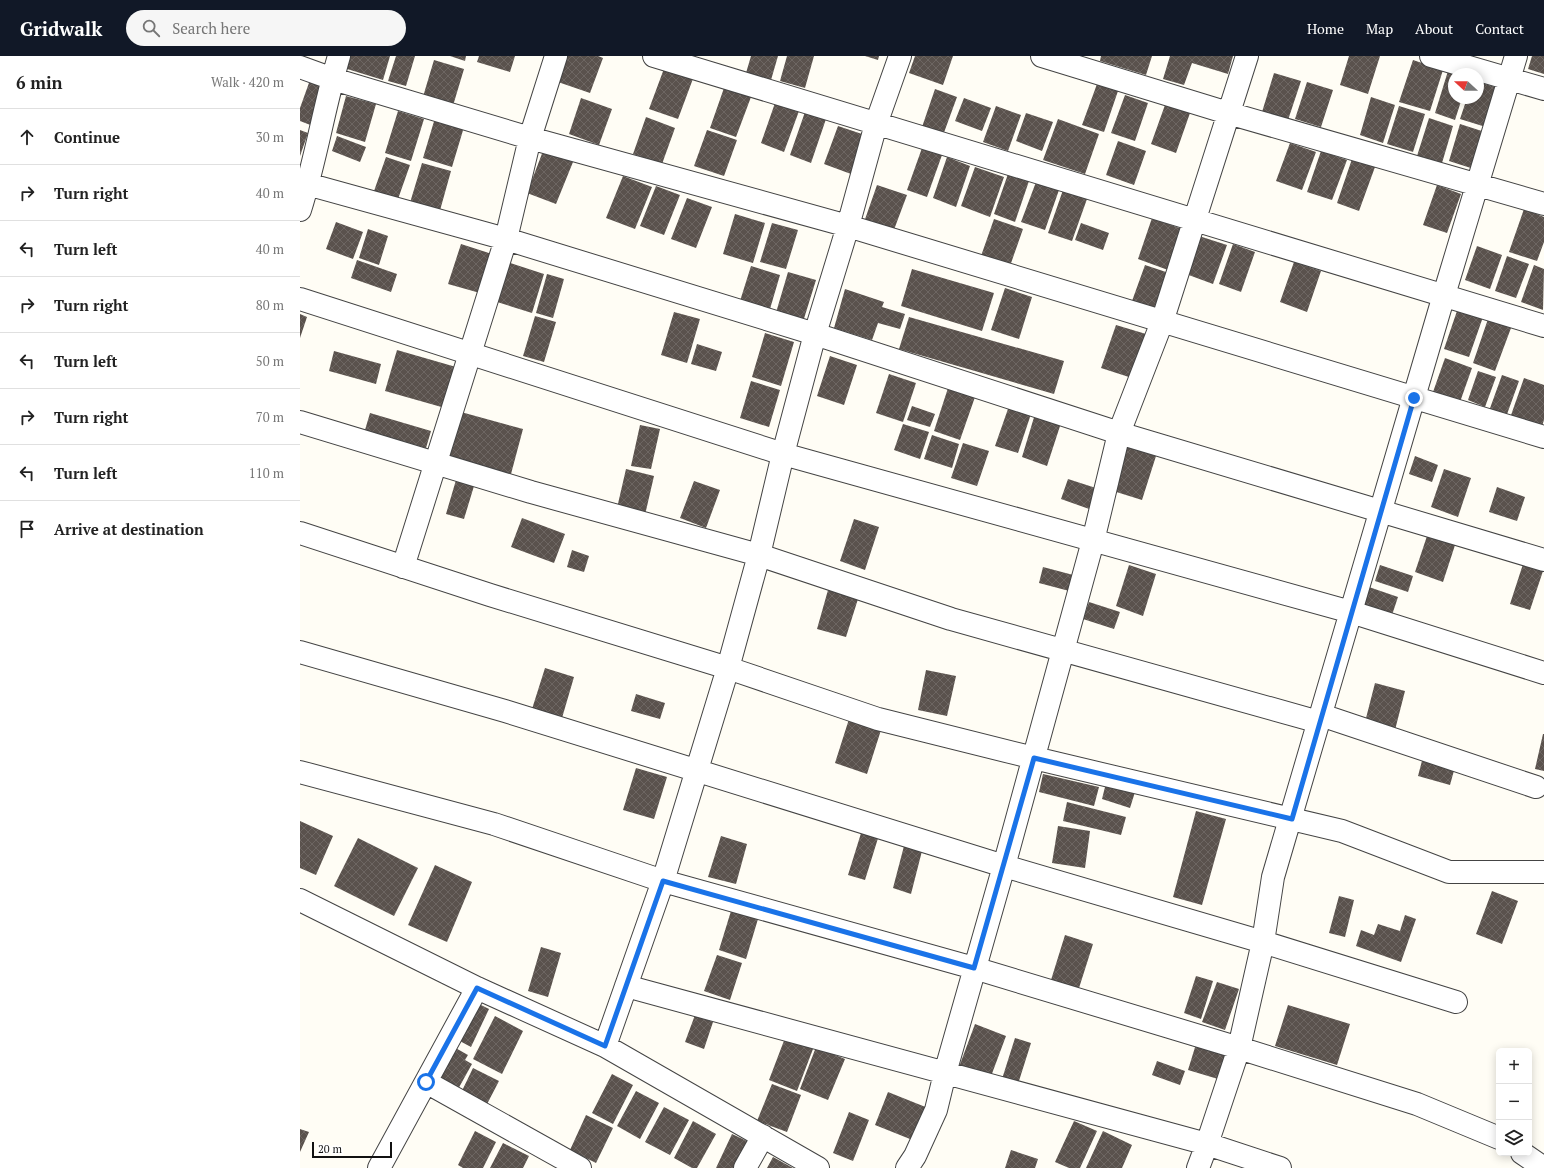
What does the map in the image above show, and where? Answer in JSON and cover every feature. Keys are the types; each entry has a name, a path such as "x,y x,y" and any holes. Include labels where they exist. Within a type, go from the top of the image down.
{"street":[{"path":"300,210 304,183 340,56"},
{"path":"404,567 506,239 530,138 556,56"},
{"path":"654,56 1544,326"},
{"path":"605,1046 663,881 728,668 759,555 783,454 815,334 848,226 876,124 900,56"},
{"path":"1042,56 1228,114 1544,204"},
{"path":"907,1168 915,1156 936,1110 974,968 1064,650 1093,541 1119,433 1162,322 1247,56"},
{"path":"1431,56 1544,89"},
{"path":"1198,1168 1239,1048 1263,942 1274,877 1444,295 1516,56"},
{"path":"300,67 333,79 530,138 848,226 1544,438"},
{"path":"304,183 506,239 815,334 1119,433 1544,560"},
{"path":"300,300 783,454 1351,612 1544,673"},
{"path":"300,422 531,492 759,555 951,619 1320,719 1536,787"},
{"path":"300,533 490,595 728,668 878,719 1034,758 1342,830 1449,872 1544,872"},
{"path":"300,652 505,711 1004,866 1263,942 1456,1002"},
{"path":"300,772 494,824 663,881 974,968 1239,1048 1418,1104 1496,1137"},
{"path":"300,900 477,988 605,1046 818,1168"},
{"path":"626,986 1207,1144 1280,1168"},
{"path":"379,1168 477,988"},
{"path":"426,1082 580,1168"},
{"path":"746,1168 763,1136"},
{"path":"1526,1156 1543,1167"}],"building":[{"path":"348,56 390,56 383,80 344,68"},
{"path":"396,56 415,56 406,86 388,81"},
{"path":"450,56 466,56 465,61"},
{"path":"479,56 515,56 510,72 477,62"},
{"path":"567,56 598,56 603,58 590,93 558,82"},
{"path":"751,56 778,56 771,80 746,73"},
{"path":"787,56 814,56 805,88 780,81"},
{"path":"865,56 879,56 878,60"},
{"path":"915,56 953,56 943,85 909,73"},
{"path":"1101,56 1152,56 1146,75 1100,61"},
{"path":"1170,56 1233,56 1228,74 1192,63 1184,85 1163,79"},
{"path":"1349,56 1380,56 1368,94 1340,85"},
{"path":"1532,56 1544,56 1544,74 1528,69"},
{"path":"434,60 464,69 452,109 422,100"},
{"path":"1413,60 1443,70 1430,111 1399,102"},
{"path":"665,66 694,76 678,119 649,109"},
{"path":"1448,71 1448,104 1460,104 1455,120 1435,113"},
{"path":"1274,73 1301,81 1288,120 1262,112"},
{"path":"310,80 327,86 313,126 300,121 300,108"},
{"path":"1307,82 1333,90 1321,127 1295,119"},
{"path":"1097,84 1118,91 1104,132 1082,125"},
{"path":"1484,84 1502,89 1489,128 1460,119 1465,104 1484,104"},
{"path":"724,88 751,97 736,137 710,128"},
{"path":"935,89 957,97 942,138 921,130"},
{"path":"1125,95 1148,103 1135,141 1111,133"},
{"path":"346,96 376,104 365,142 336,133"},
{"path":"1371,97 1395,105 1383,143 1360,135"},
{"path":"581,98 612,109 599,145 569,134"},
{"path":"964,98 991,108 982,131 955,121"},
{"path":"775,103 799,111 784,152 761,143"},
{"path":"1165,105 1190,113 1176,153 1151,144"},
{"path":"996,106 1021,115 1008,151 983,142"},
{"path":"1399,106 1425,114 1413,152 1387,144"},
{"path":"398,111 424,119 411,161 385,153"},
{"path":"805,112 826,119 811,163 790,155"},
{"path":"1026,113 1053,122 1042,151 1016,141"},
{"path":"646,117 675,128 662,164 633,154"},
{"path":"435,118 464,127 452,167 423,158"},
{"path":"1429,118 1453,126 1442,163 1417,156"},
{"path":"1058,119 1099,134 1085,174 1043,160"},
{"path":"1460,124 1488,133 1477,170 1449,161"},
{"path":"838,126 865,135 851,174 824,164"},
{"path":"300,130 308,133 300,156"},
{"path":"707,130 737,140 724,176 694,166"},
{"path":"337,136 366,147 360,162 332,151"},
{"path":"1118,141 1146,151 1134,185 1106,175"},
{"path":"1290,143 1316,152 1302,190 1276,181"},
{"path":"922,148 942,155 927,197 907,190"},
{"path":"543,151 573,162 556,204 527,193"},
{"path":"1321,151 1347,160 1332,200 1307,192"},
{"path":"386,157 410,165 398,199 374,191"},
{"path":"947,157 970,166 956,207 933,198"},
{"path":"1352,159 1375,167 1359,211 1337,203"},
{"path":"422,163 451,171 439,214 409,206"},
{"path":"975,167 1004,177 990,217 961,206"},
{"path":"1008,174 1029,181 1015,222 994,214"},
{"path":"623,176 652,187 635,229 606,218"},
{"path":"1036,182 1059,190 1045,230 1021,222"},
{"path":"877,185 907,195 892,235 863,225"},
{"path":"1437,185 1461,194 1447,233 1423,225"},
{"path":"656,186 680,195 664,235 640,226"},
{"path":"1063,190 1087,199 1072,241 1048,233"},
{"path":"687,198 712,207 696,248 671,239"},
{"path":"1524,209 1544,217 1544,242 1537,261 1509,252"},
{"path":"735,214 765,223 753,263 723,254"},
{"path":"1152,218 1182,229 1168,270 1138,259"},
{"path":"994,219 1023,229 1010,266 981,256"},
{"path":"336,222 363,232 353,259 326,249"},
{"path":"772,223 798,230 786,269 760,262"},
{"path":"1081,223 1109,233 1103,250 1075,240"},
{"path":"368,229 388,236 379,265 359,258"},
{"path":"1199,236 1227,245 1213,284 1186,274"},
{"path":"461,244 492,254 480,293 448,284"},
{"path":"1233,244 1255,252 1241,292 1219,284"},
{"path":"1477,246 1502,255 1490,289 1465,280"},
{"path":"1507,256 1529,264 1516,298 1495,291"},
{"path":"357,260 397,274 391,292 351,278"},
{"path":"507,262 544,274 532,313 494,301"},
{"path":"1294,262 1321,271 1307,312 1280,302"},
{"path":"1145,265 1169,273 1156,310 1132,301"},
{"path":"1534,265 1544,269 1543,310 1521,302"},
{"path":"751,266 780,275 770,309 740,301"},
{"path":"912,269 994,293 982,331 901,306"},
{"path":"788,272 816,280 802,325 775,316"},
{"path":"547,274 564,279 553,318 536,313"},
{"path":"1005,288 1032,297 1019,339 991,330"},
{"path":"845,289 884,302 882,307 905,314 900,329 878,323 872,340 834,328"},
{"path":"1458,308 1483,317 1469,357 1444,349"},
{"path":"674,312 700,319 687,363 661,355"},
{"path":"300,314 307,317 300,338"},
{"path":"535,316 556,322 544,362 523,356"},
{"path":"909,317 1064,361 1054,394 899,349"},
{"path":"1488,319 1511,328 1495,371 1473,363"},
{"path":"1116,325 1146,334 1132,378 1101,368"},
{"path":"765,333 794,342 781,386 752,377"},
{"path":"697,344 722,352 716,371 691,364"},
{"path":"397,350 456,367 445,408 385,391"},
{"path":"334,351 381,364 376,384 329,371"},
{"path":"830,356 857,365 844,405 817,396"},
{"path":"1445,358 1472,368 1460,402 1433,392"},
{"path":"1478,371 1496,377 1485,407 1468,400"},
{"path":"889,374 916,383 903,422 876,413"},
{"path":"1502,375 1519,381 1506,417 1489,411"},
{"path":"1524,378 1544,385 1544,420 1541,429 1510,418"},
{"path":"751,381 780,390 769,427 740,418"},
{"path":"948,388 975,397 960,440 934,431"},
{"path":"912,406 935,414 930,427 907,420"},
{"path":"1009,406 1031,414 1018,453 995,446"},
{"path":"461,412 523,429 511,474 449,458"},
{"path":"370,413 431,431 426,448 365,430"},
{"path":"1035,414 1061,423 1047,466 1022,457"},
{"path":"903,424 929,432 920,459 894,450"},
{"path":"640,425 660,429 651,469 631,466"},
{"path":"932,435 959,444 952,468 924,459"},
{"path":"963,443 989,451 977,486 951,478"},
{"path":"1125,446 1156,456 1142,500 1110,490"},
{"path":"1415,456 1438,465 1432,482 1409,474"},
{"path":"626,469 654,476 645,515 617,508"},
{"path":"1444,469 1471,478 1458,517 1431,507"},
{"path":"1068,479 1099,489 1092,510 1061,499"},
{"path":"456,480 474,486 464,519 446,514"},
{"path":"694,481 720,490 706,528 680,518"},
{"path":"1497,487 1525,497 1517,521 1489,512"},
{"path":"522,518 565,534 554,563 511,547"},
{"path":"854,519 879,527 865,570 840,561"},
{"path":"1429,530 1457,539 1443,582 1415,572"},
{"path":"572,550 589,556 584,572 567,567"},
{"path":"1524,561 1544,568 1530,610 1510,604"},
{"path":"1129,565 1156,574 1143,616 1116,606"},
{"path":"1380,565 1413,576 1408,592 1375,581"},
{"path":"1043,567 1077,576 1073,592 1039,583"},
{"path":"1366,586 1398,597 1391,618 1359,608"},
{"path":"828,590 858,599 846,637 817,629"},
{"path":"1089,602 1120,612 1114,629 1083,619"},
{"path":"545,668 574,677 562,718 532,709"},
{"path":"926,670 956,676 947,716 918,710"},
{"path":"1375,683 1405,691 1395,730 1365,722"},
{"path":"636,694 665,703 660,719 631,711"},
{"path":"849,719 881,730 867,774 835,763"},
{"path":"1544,734 1544,771 1535,769"},
{"path":"1423,757 1455,767 1450,785 1418,776"},
{"path":"636,768 667,777 654,819 623,810"},
{"path":"1043,774 1099,787 1094,806 1039,792"},
{"path":"1106,783 1135,792 1130,808 1102,799"},
{"path":"1067,802 1126,817 1121,835 1063,821"},
{"path":"1196,811 1226,819 1202,905 1173,897"},
{"path":"300,821 333,836 316,875 300,868"},
{"path":"1058,826 1090,831 1085,868 1052,863"},
{"path":"862,830 879,835 865,880 848,875"},
{"path":"721,836 747,844 736,884 708,877"},
{"path":"358,838 418,868 394,916 334,886"},
{"path":"904,846 922,851 911,894 893,888"},
{"path":"435,865 472,882 447,942 408,925"},
{"path":"1492,891 1518,901 1502,944 1476,934"},
{"path":"1339,896 1354,900 1345,937 1329,933"},
{"path":"731,911 758,919 746,959 719,950"},
{"path":"1405,915 1416,919 1401,962 1356,946 1361,930 1374,935 1378,924 1400,931"},
{"path":"1065,935 1093,944 1079,988 1051,980"},
{"path":"541,947 561,953 548,997 528,991"},
{"path":"717,955 742,963 730,1000 704,991"},
{"path":"1196,976 1213,981 1201,1019 1184,1013"},
{"path":"1217,982 1239,989 1225,1030 1202,1022"},
{"path":"473,1001 489,1009 471,1047 454,1038"},
{"path":"1288,1005 1350,1024 1337,1065 1275,1046"},
{"path":"695,1015 713,1022 704,1049 685,1042"},
{"path":"495,1016 523,1031 502,1074 473,1059"},
{"path":"975,1024 1006,1036 990,1079 959,1067"},
{"path":"785,1038 813,1049 797,1091 769,1080"},
{"path":"1015,1038 1031,1043 1018,1084 1002,1079"},
{"path":"1196,1044 1226,1053 1218,1079 1188,1070"},
{"path":"452,1046 468,1055 465,1060 472,1064 457,1091 435,1078"},
{"path":"816,1047 845,1059 828,1100 800,1089"},
{"path":"1157,1061 1185,1071 1180,1085 1152,1075"},
{"path":"473,1068 499,1081 484,1110 459,1097"},
{"path":"612,1074 633,1085 613,1124 592,1113"},
{"path":"772,1084 801,1095 787,1132 757,1121"},
{"path":"636,1091 659,1103 640,1139 617,1126"},
{"path":"888,1092 928,1108 915,1141 875,1125"},
{"path":"664,1107 689,1120 670,1155 645,1142"},
{"path":"849,1112 869,1120 853,1161 833,1153"},
{"path":"586,1115 613,1128 596,1163 570,1150"},
{"path":"693,1121 716,1134 697,1168 692,1168 674,1158"},
{"path":"1074,1121 1097,1131 1080,1168 1069,1168 1055,1162"},
{"path":"300,1129 309,1132 300,1152"},
{"path":"475,1131 496,1142 483,1168 463,1168 458,1165"},
{"path":"1103,1131 1132,1145 1122,1168 1086,1168"},
{"path":"732,1134 749,1142 737,1168 716,1168"},
{"path":"503,1143 529,1156 523,1168 490,1168"},
{"path":"1011,1150 1038,1159 1035,1168 1005,1168"},
{"path":"773,1157 793,1168 767,1168"}],"route":[{"path":"426,1082 477,988 605,1046 663,881 974,968 1034,758 1292,819 1414,398"}]}
